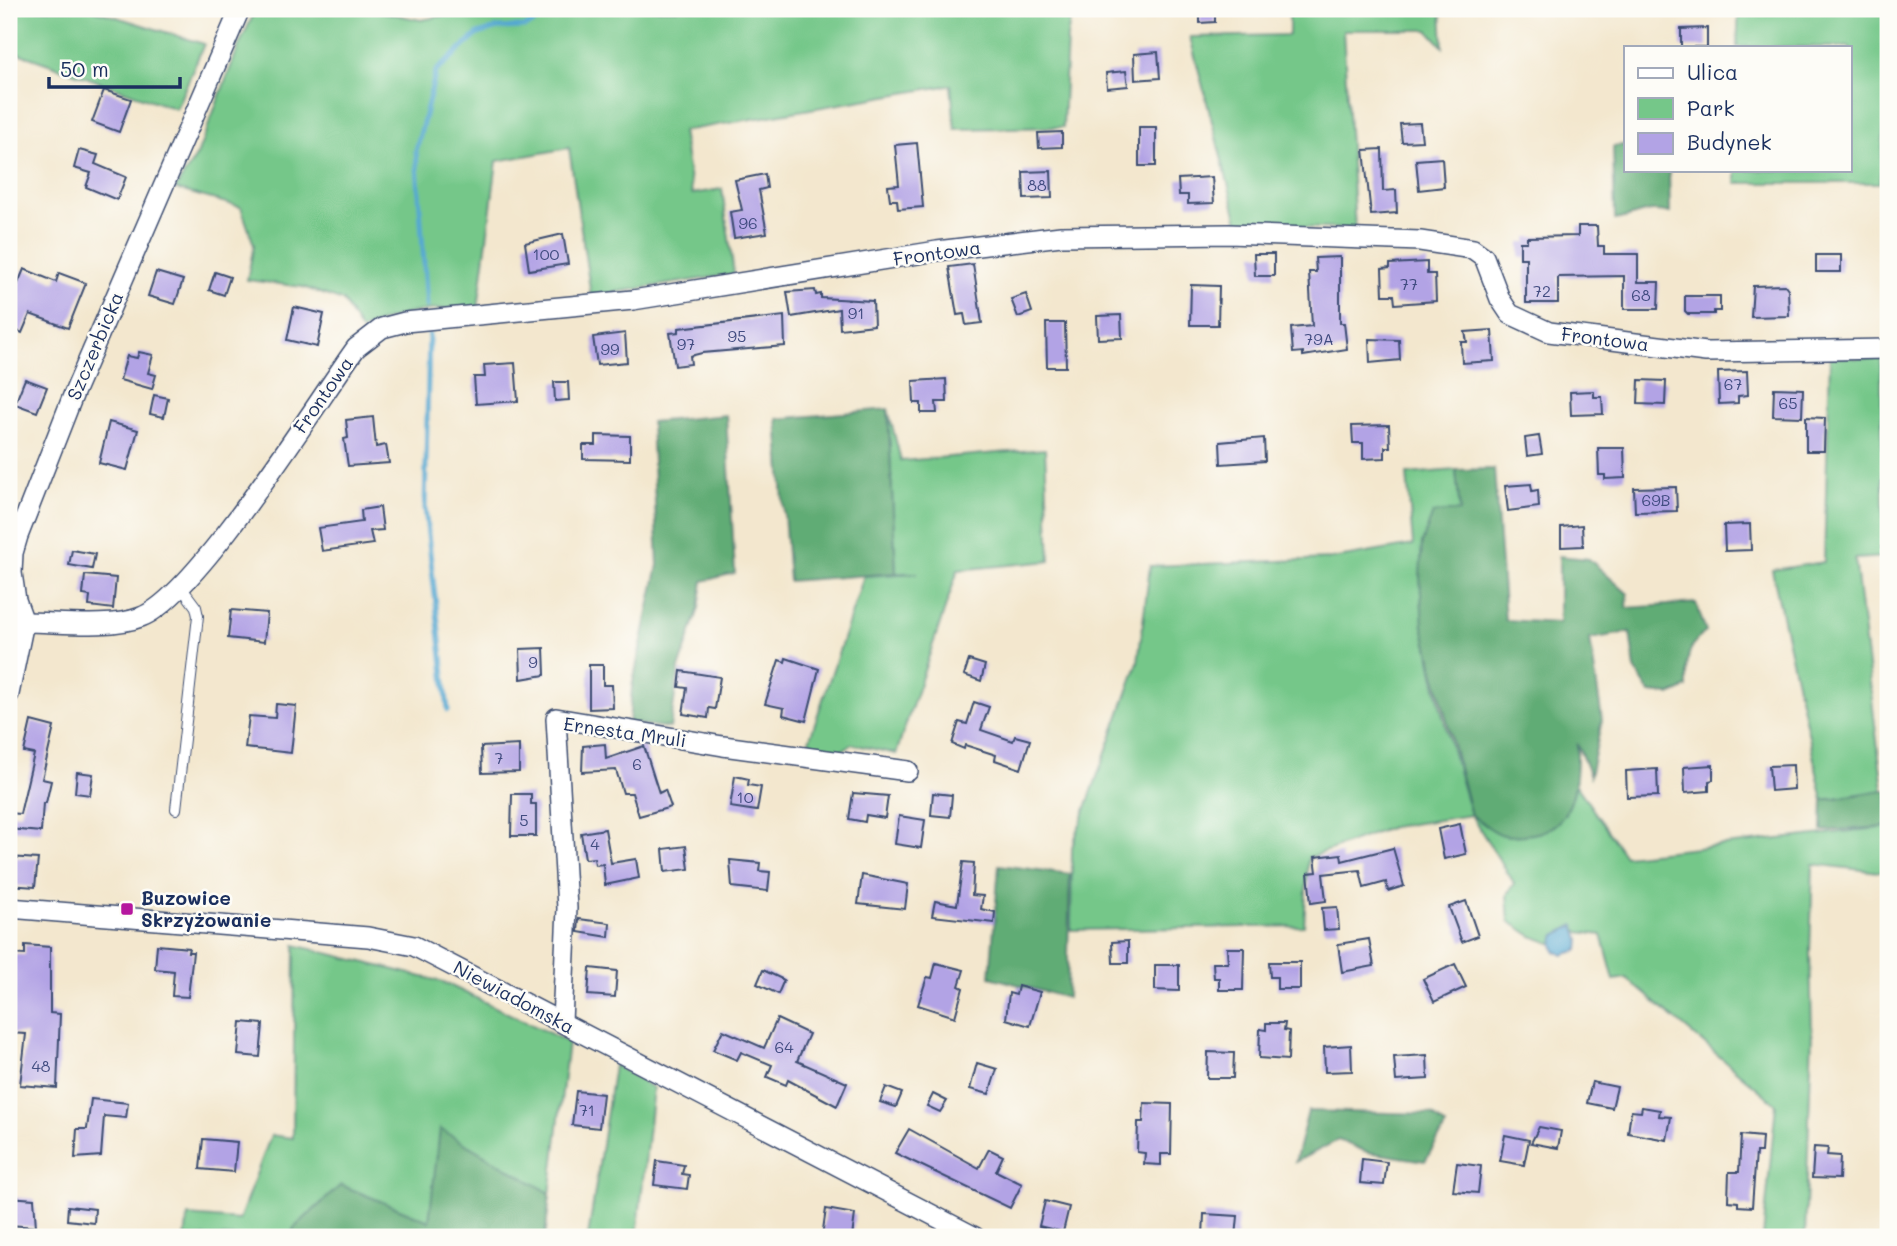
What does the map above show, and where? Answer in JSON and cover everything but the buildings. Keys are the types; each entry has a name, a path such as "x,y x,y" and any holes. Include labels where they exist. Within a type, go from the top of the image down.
{"street":[{"name":"Szczerbicka","path":"9,694 24,622 16,600 12,573 13,553 18,536 74,393 240,9"},
{"name":"Frontowa","path":"24,622 115,623 143,617 181,587 215,548 356,348 382,328 405,323 633,300 937,251 1061,236 1229,234 1420,241 1473,248 1485,257 1500,299 1510,314 1549,332 1706,352 1888,349"},
{"name":"Ernesta Mruli","path":"562,1022 567,908 556,718 723,746 908,771"},
{"name":"Niewiadomska","path":"9,908 398,941 428,951 975,1237"}],"lane":[{"path":"1887,563 1888,349"},
{"path":"176,809 198,615 196,607 181,587"}],"green space":[{"path":"9,9 91,9 204,44 176,109 9,50"},
{"path":"256,9 369,9 421,20 458,13 478,15 479,9 1072,9 1067,37 1063,127 955,129 951,85 682,131 692,194 722,189 734,274 591,296 569,148 497,161 478,309 418,312 389,319 361,331 343,301 303,287 247,280 254,245 241,207 175,189 197,155"},
{"path":"1289,9 1441,9 1443,47 1428,30 1343,30 1355,229 1239,226 1190,37 1289,35"},
{"path":"1739,9 1888,9 1888,78 1880,183 1736,183 1736,172 1852,172 1852,46 1737,46"},
{"path":"1624,144 1624,172 1669,172 1670,213 1648,212 1615,220 1613,147"},
{"path":"1830,357 1881,359 1884,557 1855,559 1883,790 1823,800 1772,570 1824,562"},
{"path":"888,409 901,461 1045,449 1050,561 958,570 896,754 852,744 837,754 806,750 864,576 918,573 896,573"},
{"path":"888,409 896,573 789,581 777,419"},
{"path":"726,415 735,573 703,581 699,608 679,669 670,728 629,723 632,687 658,565 651,422"},
{"path":"1494,469 1505,620 1559,623 1559,556 1589,559 1628,594 1627,608 1696,603 1706,632 1691,649 1687,663 1687,687 1670,695 1650,693 1635,669 1630,632 1590,639 1602,720 1590,776 1577,744 1574,789 1564,815 1555,825 1542,832 1525,835 1500,834 1471,815 1423,627 1420,577 1422,543 1433,513 1460,511 1456,470"},
{"path":"1456,470 1460,511 1422,543 1421,577 1423,612 1434,680 1471,815 1392,827 1308,858 1304,926 1071,930 1072,847 1138,662 1150,566 1332,559 1413,545 1407,474"},
{"path":"1576,785 1625,856 1888,827 1888,873 1813,864 1810,952 1812,1033 1805,1237 1763,1237 1776,1104 1626,978 1614,980 1602,935 1579,932 1574,925 1556,935 1553,944 1532,936 1509,921 1507,895 1514,883 1471,815 1565,815"},
{"path":"1888,790 1888,827 1822,831 1823,800"},
{"path":"999,865 1070,874 1067,998 990,977"},
{"path":"295,945 443,982 568,1042 545,1237 185,1237 188,1216 239,1220 271,1135 293,1138"},
{"path":"614,1065 653,1088 637,1237 588,1237"},
{"path":"1308,1111 1431,1114 1446,1126 1425,1161 1367,1152 1338,1140 1295,1162"},
{"path":"440,1129 550,1193 545,1237 293,1237 293,1229 341,1185 429,1221"}],"water":[{"path":"1575,925 1580,940 1579,950 1563,955 1555,951 1553,944 1556,935"}],"waterway":[{"path":"427,306 416,151 436,71 478,34 498,28 525,27 534,23 534,9"},
{"path":"429,335 425,508 448,710"}],"place":[{"name":"Buzowice Skrzyżowanie","path":"127,909"}]}
